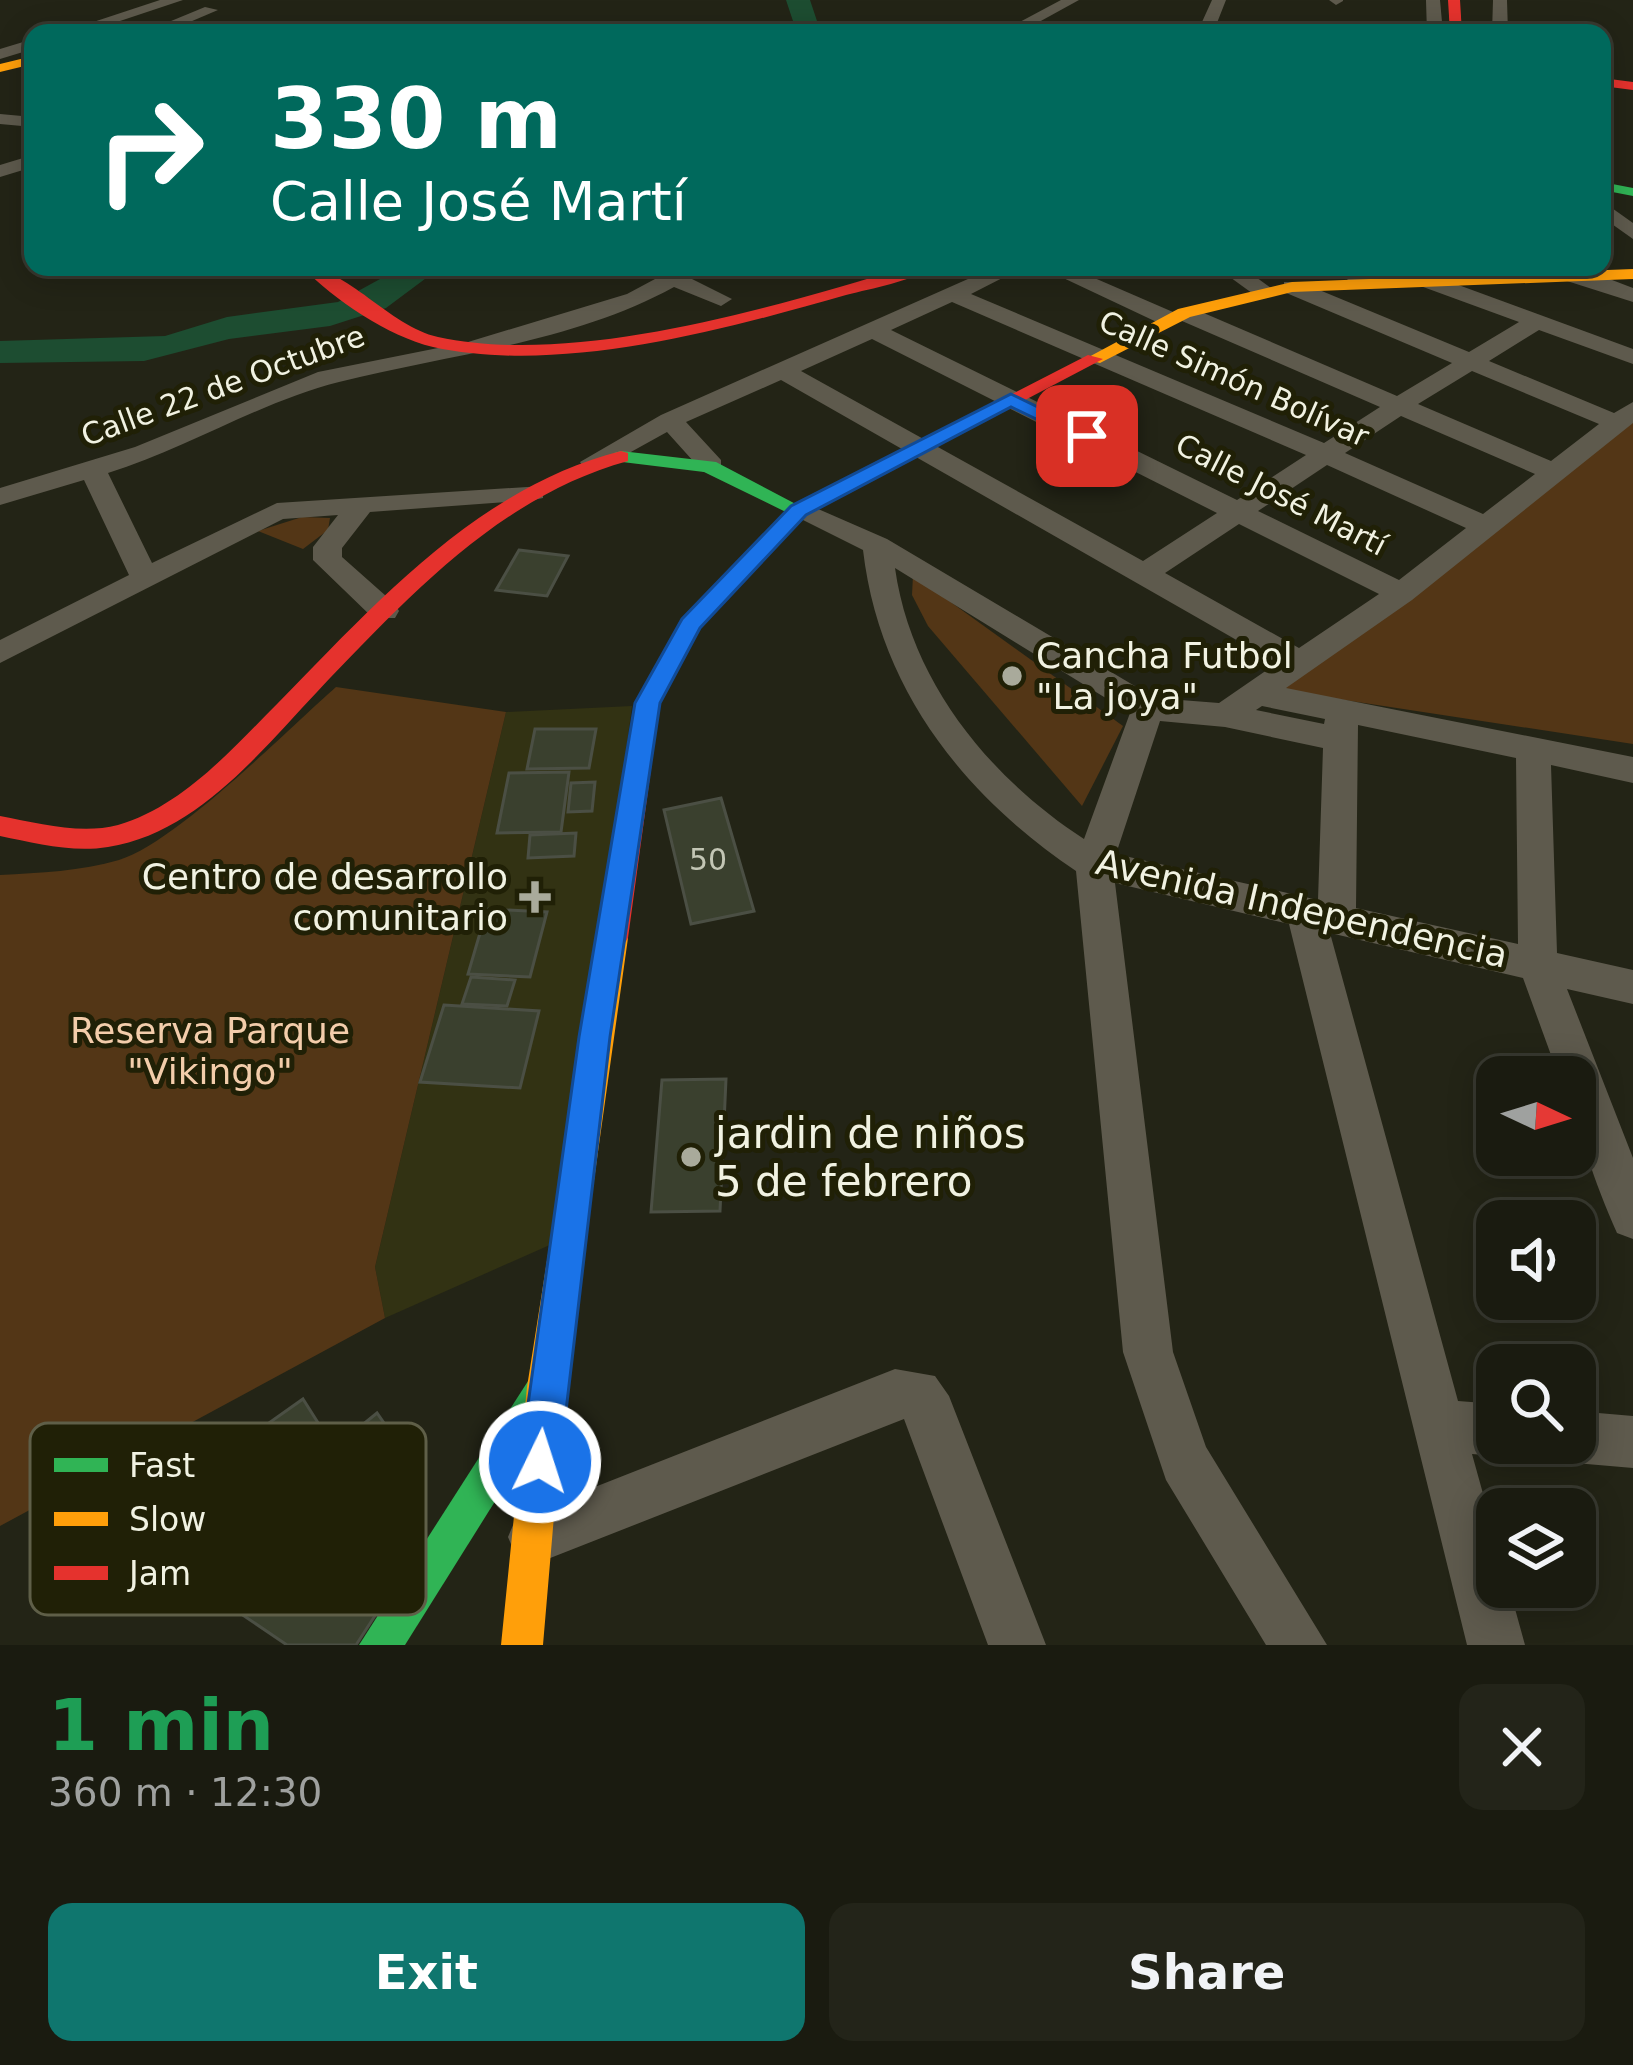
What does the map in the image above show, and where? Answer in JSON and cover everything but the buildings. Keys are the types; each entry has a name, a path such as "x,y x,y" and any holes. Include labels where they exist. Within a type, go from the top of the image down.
{"street":[{"path":"96,24 174,0 211,12 177,24"},
{"path":"1025,24 1072,0"},
{"path":"109,20 124,24"},
{"path":"324,276 390,320 439,343 472,348 577,343 682,325 779,307 891,276"},
{"name":"Calle 22 de Octubre","path":"0,497 93,470 327,377 472,348 635,299 678,276"},
{"path":"688,276 721,299"},
{"path":"0,826 71,838 121,835 173,814 222,775 384,610 532,492 670,420 995,276"},
{"path":"1073,276 1401,404 1553,472"},
{"path":"1110,276 1169,315"},
{"path":"1248,276 1625,417"},
{"path":"522,1645 546,1387 648,703 691,624 799,511 1103,355 1169,315 1343,276"},
{"path":"1441,276 1538,321 1633,357"},
{"path":"1581,276 1633,295"},
{"name":"Calle Simón Bolívar","path":"956,296 1103,355 1485,526"},
{"path":"635,299 682,325"},
{"path":"1145,573 1323,454 1538,321"},
{"name":"Calle José Martí","path":"872,331 1400,592"},
{"path":"782,370 1303,664"},
{"path":"1225,715 1400,592 1625,417"},
{"path":"670,420 712,466"},
{"path":"593,462 678,460 712,466 877,545 1148,710 1341,725 1533,749 1633,770"},
{"path":"93,470 146,580"},
{"path":"0,652 278,512 532,492"},
{"path":"361,506 327,547 328,560 384,610"},
{"name":"Avenida Independencia","path":"877,545 879,585 897,645 935,710 995,788 1043,834 1094,864 1633,986"},
{"path":"1260,694 1341,725"},
{"path":"1148,710 1094,864 1148,1352 1184,1461 1298,1645"},
{"path":"1341,725 1321,915 1496,1645"},
{"path":"1533,749 1538,964 1633,1217"},
{"path":"426,1574 546,1387"},
{"path":"535,1537 895,1394 917,1394 931,1414 1018,1645"},
{"path":"1440,1425 1476,1428"},
{"path":"1596,1439 1633,1442"},
{"path":"380,1645 399,1615"}],"shaded area":[{"name":"Centro de desarrollo comunitario","path":"632,706 561,1240 385,1318 375,1267 506,712"}],"green space":[{"path":"1633,413 1633,744 1279,690"},
{"path":"302,517 330,518 328,530 303,549 258,531"},
{"name":"Cancha Futbol \"La joya\"","path":"913,575 1123,726 1082,806 928,626 912,595"},
{"name":"Reserva Parque \"Vikingo\"","path":"336,687 506,712 375,1267 385,1318 191,1423 30,1423 30,1510 0,1526 0,875 119,860 170,831"}],"waterway":[{"path":"798,0 804,24"},
{"path":"0,352 173,345 227,328 351,309 412,276"}],"traffic: fast":[{"path":"1611,188 1633,192"},
{"path":"621,457 709,466 799,511"},
{"path":"426,1573 543,1391"},
{"path":"380,1645 399,1615"}],"traffic: slow":[{"path":"0,68 24,62"},
{"path":"1611,275 1633,274"},
{"path":"1094,359 1184,313 1292,287 1581,276"},
{"path":"522,1645 546,1387 613,938"}],"traffic: jam":[{"path":"1454,0 1455,24"},
{"path":"1611,83 1633,86"},
{"path":"323,276 419,337 488,349 613,342 681,330 893,276"},
{"path":"613,938 648,703 691,624 799,511 1094,359"},
{"path":"0,826 95,839 126,833 172,812 231,765 395,600 485,523 577,469 621,457"}],"place":[{"name":"Cancha Futbol \"La joya\"","path":"1012,676"},
{"name":"Centro de desarrollo comunitario","path":"535,897"},
{"name":"jardin de niños 5 de febrero","path":"691,1157"}],"route":[{"path":"540,1462 546,1387 595,1037 648,703 691,624 799,511 1011,399 1087,436"}]}
